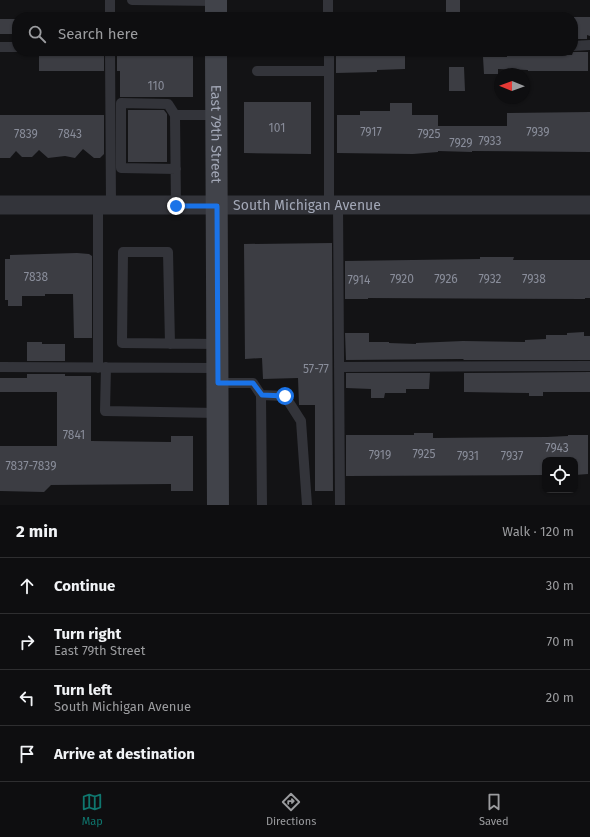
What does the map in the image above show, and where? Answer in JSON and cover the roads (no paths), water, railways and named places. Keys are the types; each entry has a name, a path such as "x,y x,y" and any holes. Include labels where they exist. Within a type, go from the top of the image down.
{"main road":[{"name":"East 79th Street","path":"216,56 218,505"}],"street":[{"name":"South Michigan Avenue","path":"0,205 590,205"}],"lane":[{"path":"110,0 110,12"},
{"path":"132,0 216,6"},
{"path":"328,0 328,12"},
{"path":"578,46 590,45"},
{"path":"0,47 12,47"},
{"path":"110,56 110,103 116,168"},
{"path":"329,56 339,367 340,505"},
{"path":"257,71 329,71"},
{"path":"110,103 168,104 175,115 176,206"},
{"path":"121,103 116,168 104,205 102,368 105,411 218,413"},
{"path":"175,115 216,115"},
{"path":"116,168 176,169"},
{"path":"170,344 168,252 123,252 122,343 170,344 217,344"},
{"path":"339,367 590,366"},
{"path":"0,367 102,368 218,375 253,383 262,395 262,505"},
{"path":"262,395 285,396 301,420 307,505"}]}
